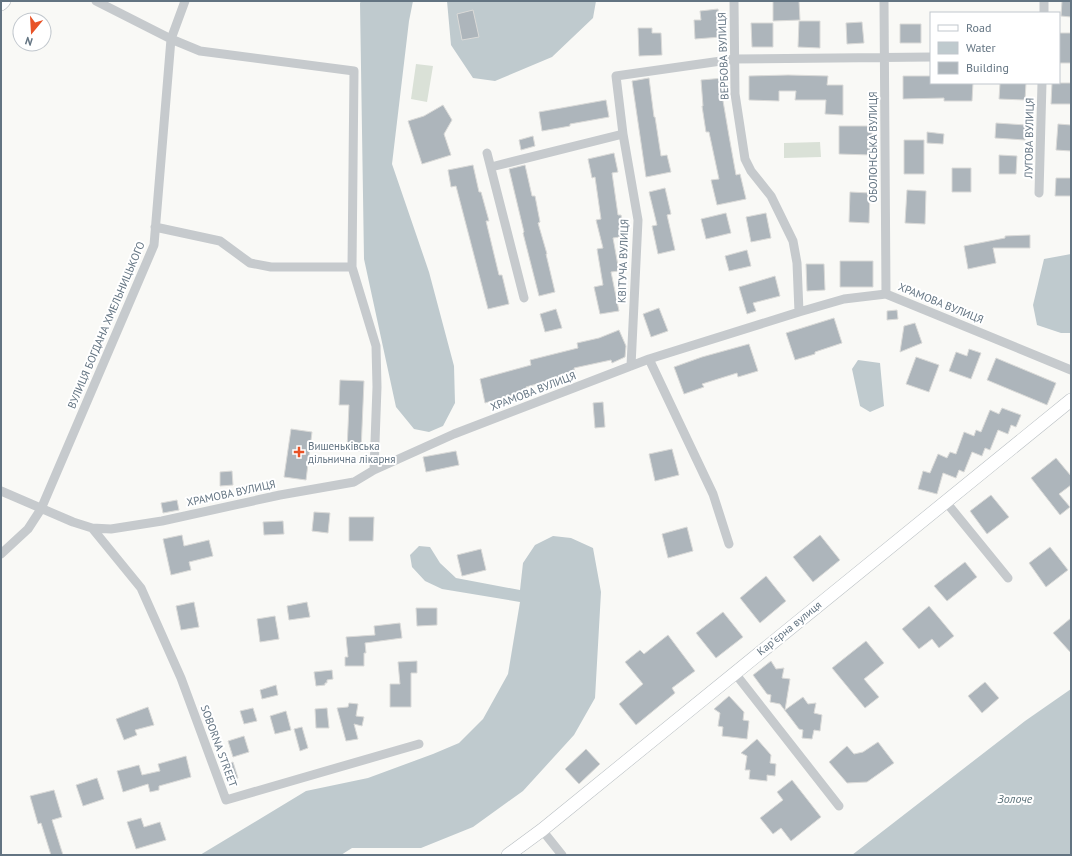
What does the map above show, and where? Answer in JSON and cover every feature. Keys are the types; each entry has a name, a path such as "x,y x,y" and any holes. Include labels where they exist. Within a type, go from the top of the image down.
{"street":[{"path":"1,4 4,1"},
{"path":"96,1 171,39 200,51 354,71 352,267 376,346 377,387 374,470"},
{"name":"ВУЛИЦЯ БОГДАНА ХМЕЛЬНИЦЬКОГО","path":"41,509 154,245 171,39 185,1"},
{"name":"ВЕРБОВА ВУЛИЦЯ","path":"734,1 735,94 745,159 751,171 771,196 793,241 797,263 799,312"},
{"name":"ОБОЛОНСЬКА ВУЛИЦЯ","path":"884,1 886,294"},
{"path":"1044,1 1044,12"},
{"path":"735,59 884,57 930,58"},
{"name":"КВІТУЧА ВУЛИЦЯ","path":"631,366 638,220 616,76 735,59"},
{"name":"ЛУГОВА ВУЛИЦЯ","path":"1039,193 1042,84"},
{"path":"491,167 624,134"},
{"path":"487,153 524,298"},
{"path":"155,227 220,241 250,263 271,267 352,267"},
{"name":"ХРАМОВА ВУЛИЦЯ","path":"1,491 73,522 92,528 111,529 134,526 280,495 329,488 354,482 374,470 454,434 649,359 844,299 886,294 1071,370"},
{"path":"649,359 713,494 729,544"},
{"name":"Карʼєрна вулиця","path":"508,855 542,830 734,672 1071,400"},
{"path":"946,502 1008,578"},
{"path":"1,554 28,529 41,509"},
{"name":"SOBORNA STREET","path":"92,528 141,588 181,678 226,800 419,744"},
{"path":"734,672 839,806"},
{"path":"542,830 562,855"}],"shaded area":[{"path":"416,64 433,66 427,102 411,99"},
{"path":"820,142 821,157 784,158 784,143"}],"water":[{"path":"361,1 413,1 409,21 392,164 429,272 454,366 455,403 443,426 429,432 414,429 396,407 364,259"},
{"path":"447,1 596,1 593,18 552,57 495,81 473,78 451,45"},
{"path":"1071,254 1071,333 1061,333 1037,325 1033,305 1044,259"},
{"path":"858,360 880,363 884,406 870,412 860,406 852,369"},
{"path":"553,536 571,538 593,548 601,592 595,698 574,735 523,791 473,827 421,848 352,848 341,855 200,855 306,791 368,778 459,743 483,719 508,674 520,602 442,589 425,581 412,567 410,555 419,546 430,547 440,563 456,578 520,590 523,563 535,545"},
{"name":"Золоче","path":"1071,689 1071,855 852,855 1025,721"}],"building":[{"path":"773,1 799,1 800,20 773,21"},
{"path":"1062,1 1071,1 1071,17 1061,16"},
{"path":"718,9 721,37 695,39 694,20 701,20 700,11"},
{"path":"473,10 479,37 462,40 457,14"},
{"path":"799,21 820,21 820,48 798,47"},
{"path":"862,22 864,43 847,44 846,23"},
{"path":"751,23 773,23 773,47 752,47"},
{"path":"900,24 921,24 921,43 900,43"},
{"path":"638,28 652,28 652,33 661,33 662,55 639,56"},
{"path":"1060,33 1071,33 1071,63 1060,63"},
{"path":"749,76 828,76 827,85 843,85 843,115 825,114 826,100 795,100 796,91 779,91 779,101 749,100"},
{"path":"903,76 930,76 930,84 973,84 972,101 944,101 944,98 903,99"},
{"path":"649,78 661,156 667,155 671,172 646,177 632,81"},
{"path":"724,78 726,94 722,95 736,175 740,174 746,199 717,205 711,180 719,179 709,132 706,132 702,106 701,80"},
{"path":"1071,83 1071,104 1051,104 1052,84"},
{"path":"1000,84 1026,84 1025,100 999,99"},
{"path":"606,100 609,117 542,131 539,112"},
{"path":"443,105 452,120 444,134 451,155 422,164 408,121 424,116"},
{"path":"996,123 1026,125 1025,140 995,138"},
{"path":"1058,124 1071,125 1071,151 1056,150"},
{"path":"839,126 872,126 872,155 839,154"},
{"path":"927,132 944,134 943,144 927,143"},
{"path":"533,136 535,146 521,150 519,140"},
{"path":"904,140 924,140 924,174 904,174"},
{"path":"614,153 618,172 612,173 618,215 621,215 626,236 613,238 619,271 611,272 619,311 600,314 594,287 603,285 597,249 603,248 596,220 601,219 595,177 592,178 588,159"},
{"path":"999,155 1017,156 1016,174 999,174"},
{"path":"473,165 479,192 481,192 489,221 486,221 499,275 502,275 509,304 488,309 456,186 451,187 448,170"},
{"path":"525,165 532,196 535,196 540,222 538,223 547,254 555,292 539,296 509,169"},
{"path":"952,168 971,168 971,192 952,192"},
{"path":"1056,178 1071,178 1071,196 1055,196"},
{"path":"665,188 671,214 667,215 675,250 658,254 652,226 657,225 649,192"},
{"path":"907,190 926,191 925,224 905,223"},
{"path":"850,192 870,193 869,223 849,222"},
{"path":"726,213 731,233 706,239 701,219"},
{"path":"766,213 771,238 751,242 746,217"},
{"path":"1030,235 1030,248 993,248 996,263 968,269 964,246 1005,238 1005,236"},
{"path":"747,250 751,266 729,271 725,256"},
{"path":"840,261 873,261 873,287 840,287"},
{"path":"806,264 824,264 825,290 807,291"},
{"path":"775,276 780,296 753,303 756,311 747,314 739,287"},
{"path":"659,308 668,331 651,337 643,314"},
{"path":"556,309 562,328 545,332 540,314"},
{"path":"897,310 898,319 887,320 887,311"},
{"path":"834,318 842,343 795,360 786,333"},
{"path":"915,323 922,343 900,352 904,326"},
{"path":"619,330 626,346 625,357 612,363 611,360 574,368 576,376 559,380 558,378 526,387 527,391 485,403 480,379 531,365 530,360 578,348 577,343 599,338"},
{"path":"749,344 758,371 738,377 737,373 702,384 704,387 684,394 674,367 702,357"},
{"path":"969,349 981,353 971,379 949,371 956,352 967,356"},
{"path":"916,357 939,365 929,392 906,384"},
{"path":"996,358 1056,383 1047,405 987,380"},
{"path":"340,380 364,381 361,451 347,450 349,405 339,405"},
{"path":"603,402 605,427 595,428 593,403"},
{"path":"1002,408 1021,415 1016,427 1011,425 1008,434 998,430 990,450 985,448 982,456 972,452 964,472 959,470 956,478 943,473 937,494 918,489 923,471 930,473 938,454 947,458 950,452 956,454 964,432 974,436 976,430 981,432 990,410 999,414"},
{"path":"291,429 312,432 306,480 284,477"},
{"path":"672,449 679,475 655,481 649,454"},
{"path":"456,451 459,465 426,472 423,457"},
{"path":"1056,458 1071,476 1071,485 1059,494 1070,507 1060,515 1031,478"},
{"path":"232,471 233,485 220,486 220,472"},
{"path":"991,495 1009,517 987,534 970,511"},
{"path":"177,500 179,510 163,513 161,503"},
{"path":"314,512 330,513 328,533 312,531"},
{"path":"349,517 374,517 373,541 349,541"},
{"path":"283,521 284,534 264,535 263,522"},
{"path":"687,527 693,551 668,558 662,534"},
{"path":"182,535 184,546 209,540 213,556 189,562 191,570 171,575 163,539"},
{"path":"820,535 840,560 813,582 793,557"},
{"path":"1050,547 1068,570 1046,587 1029,563"},
{"path":"481,549 486,570 462,576 457,555"},
{"path":"965,562 977,577 947,601 934,586"},
{"path":"766,576 786,601 760,623 740,598"},
{"path":"194,602 199,627 181,630 176,606"},
{"path":"307,602 310,617 289,620 287,606"},
{"path":"929,606 954,636 939,648 932,639 919,649 902,629"},
{"path":"416,608 437,608 437,625 417,626"},
{"path":"723,612 743,637 716,658 696,633"},
{"path":"275,616 279,639 260,642 257,619"},
{"path":"1071,618 1071,653 1053,633"},
{"path":"400,623 402,638 365,643 366,653 364,653 364,666 345,666 345,657 348,657 346,637 375,635 374,626"},
{"path":"668,635 695,671 672,688 675,693 636,725 619,704 643,684 625,662 640,650 644,654"},
{"path":"866,641 884,663 864,679 879,697 865,708 832,668"},
{"path":"417,661 417,673 411,673 411,707 390,707 390,684 400,684 398,662"},
{"path":"771,661 776,669 784,668 782,678 790,679 785,710 803,697 808,704 816,703 814,713 822,715 820,731 814,730 812,739 802,738 803,730 799,729 780,704 770,702 771,695 767,694 753,675"},
{"path":"332,670 333,679 327,680 325,685 316,686 314,672"},
{"path":"985,682 999,698 982,713 968,696"},
{"path":"276,685 278,695 262,699 260,690"},
{"path":"729,696 744,712 743,720 749,721 747,739 722,736 723,727 718,726 720,713 714,709"},
{"path":"349,703 358,704 356,716 364,717 362,726 354,724 358,739 346,741 337,708 348,707"},
{"path":"148,707 154,725 135,730 137,735 124,740 116,719"},
{"path":"253,708 257,721 244,724 240,711"},
{"path":"327,708 329,728 316,728 315,709"},
{"path":"286,711 291,730 275,734 270,716"},
{"path":"302,727 308,748 300,751 294,729"},
{"path":"244,736 249,752 233,757 228,741"},
{"path":"757,739 771,755 770,763 776,764 775,776 767,775 767,781 749,779 750,770 745,770 747,756 741,753"},
{"path":"878,742 894,763 867,782 847,783 829,762 847,746 854,754 863,752"},
{"path":"586,749 600,764 579,784 565,769"},
{"path":"186,756 191,777 159,786 159,790 150,792 148,784 123,792 117,771 139,765 142,775 160,771 158,764"},
{"path":"233,762 238,778 229,780 225,765"},
{"path":"97,778 104,799 83,806 76,785"},
{"path":"792,780 821,817 791,841 781,828 773,834 760,818 783,800 777,792"},
{"path":"54,790 62,817 52,820 63,855 51,855 41,823 38,824 30,796"},
{"path":"141,818 144,827 160,822 166,840 136,849 127,822"}],"place":[{"name":"Вишеньківська дільнична лікарня","path":"299,452"}]}
